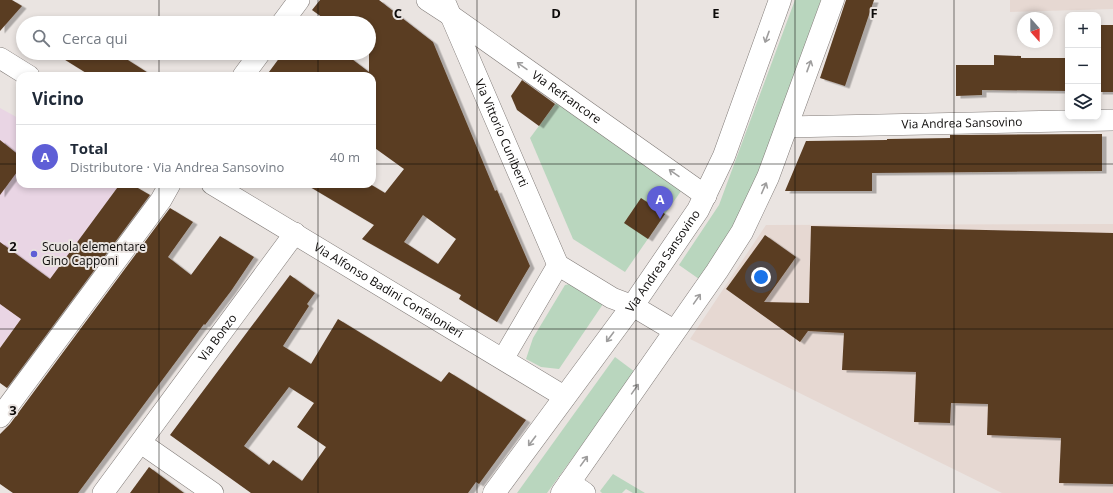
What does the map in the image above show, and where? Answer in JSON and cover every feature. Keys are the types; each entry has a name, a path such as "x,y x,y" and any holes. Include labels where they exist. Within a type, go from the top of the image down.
{"main road":[{"name":"Via Andrea Sansovino","path":"494,493 633,306 680,239 706,196 727,148 780,0"},
{"path":"572,489 675,331 724,260 749,218 768,177 833,0"}],"street":[{"path":"287,16 299,0"},
{"name":"Via Refrancore","path":"427,0 447,8 706,196"},
{"name":"Via Vittorio Cuniberti","path":"447,8 558,266"},
{"path":"0,58 23,72"},
{"path":"246,72 255,60"},
{"name":"Via Andrea Sansovino","path":"787,127 1113,120"},
{"path":"0,417 168,188"},
{"name":"Via Alfonso Badini Confalonieri","path":"219,188 565,397"},
{"name":"Via Bonzo","path":"103,493 295,233"},
{"path":"503,359 558,266 612,298 633,306 675,331"},
{"path":"141,443 213,493"}],"shaded area":[{"path":"1010,0 1113,0 1113,9 1010,12"},
{"name":"Scuola elementare Gino Capponi","path":"0,108 16,117 16,188 117,188 0,348"},
{"path":"1113,224 1113,493 1002,493 690,339 766,225"}],"green space":[{"path":"795,0 821,0 751,195 741,216 699,279 679,265 719,205"},
{"path":"559,99 681,191 625,272 573,239 530,138"},
{"path":"570,284 603,304 559,369 541,367 526,359 533,338 565,285"},
{"path":"615,357 635,372 547,493 517,493"},
{"path":"613,474 645,493 633,493 626,489 622,493 602,493 600,491"}],"building":[{"path":"0,0 12,0 22,6 0,31"},
{"path":"320,0 379,0 433,42 495,191 497,190 530,266 497,322 459,299 461,295 362,239 374,225 312,188 376,188 385,193 404,169 376,149 376,72 369,72 369,60 376,60 376,16 320,16 312,10","holes":["423,215 456,239 438,264 404,242"]},
{"path":"846,0 874,0 845,86 820,78"},
{"path":"1101,25 1113,25 1113,92 1101,92"},
{"path":"994,55 1021,56 1021,58 1065,58 1065,91 982,90 982,95 956,96 956,65 994,65"},
{"path":"65,60 128,60 147,72 85,72"},
{"path":"278,60 353,60 369,72 269,72"},
{"path":"522,80 555,104 539,126 517,110 511,96"},
{"path":"1102,134 1102,171 872,173 872,191 785,191 806,141 950,138 950,135"},
{"path":"0,140 16,153 16,173 0,195"},
{"path":"117,188 138,188 150,195 7,388 0,383 0,348 21,319 0,304 0,242 50,279"},
{"path":"641,198 665,214 648,239 624,223"},
{"path":"170,208 193,222 168,257 191,275 220,236 254,257 231,291 205,325 204,324 78,493 13,493 0,484 0,434 10,424"},
{"path":"811,226 1113,233 1113,484 1059,483 1061,438 987,435 988,404 951,403 950,423 914,422 916,372 842,370 844,333 808,331 800,342 726,289 765,235 796,257 764,302 809,303"},
{"path":"290,275 315,293 307,304 309,306 283,346 311,364 338,319 441,382 449,372 526,420 479,484 476,482 468,493 251,493 170,435","holes":["289,387 314,403 297,427 326,447 302,481 273,460 269,465 244,446"]},
{"path":"149,467 184,493 130,493"}],"place":[{"name":"Total","path":"660,219"},
{"name":"Scuola elementare Gino Capponi","path":"34,254"}]}
